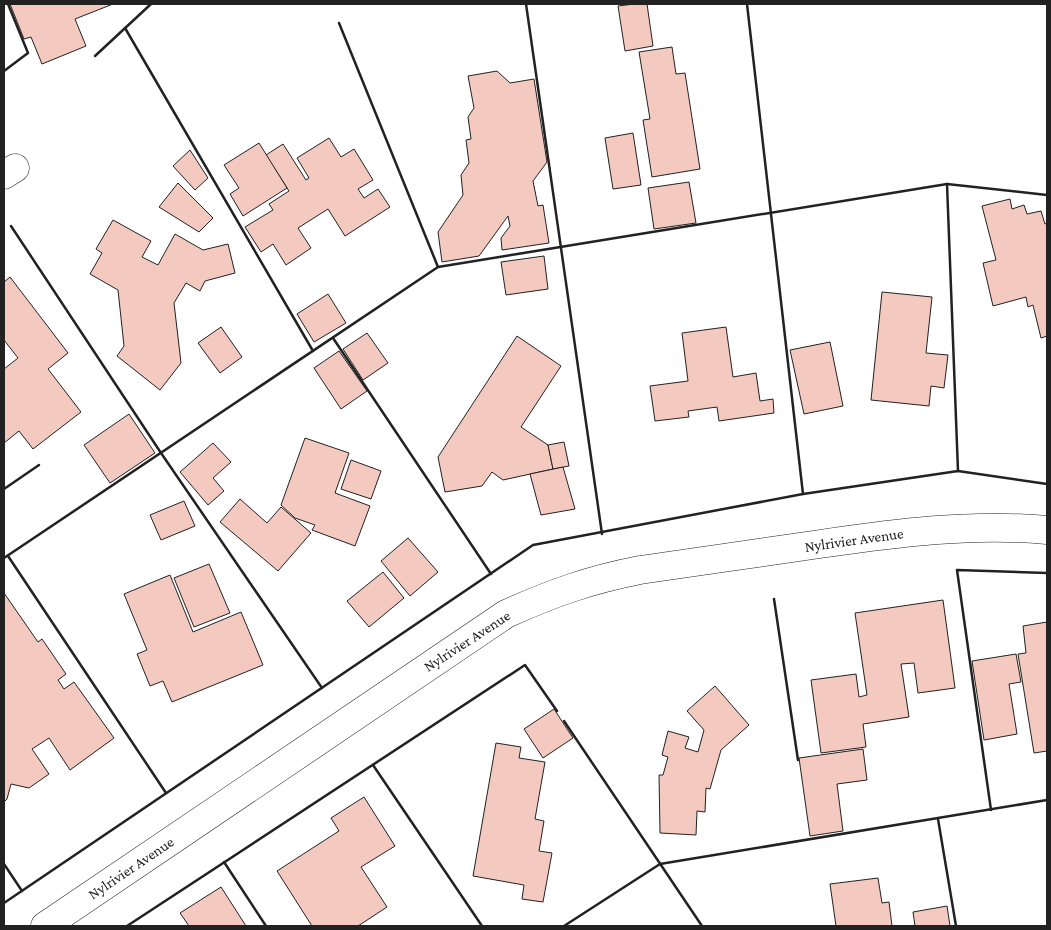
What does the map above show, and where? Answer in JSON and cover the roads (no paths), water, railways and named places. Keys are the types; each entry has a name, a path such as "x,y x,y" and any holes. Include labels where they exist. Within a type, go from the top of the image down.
{"street":[{"name":"Nylrivier Avenue","path":"45,926 506,614 556,592 599,578 640,570 887,534 947,528 1009,527 1047,530"}]}
